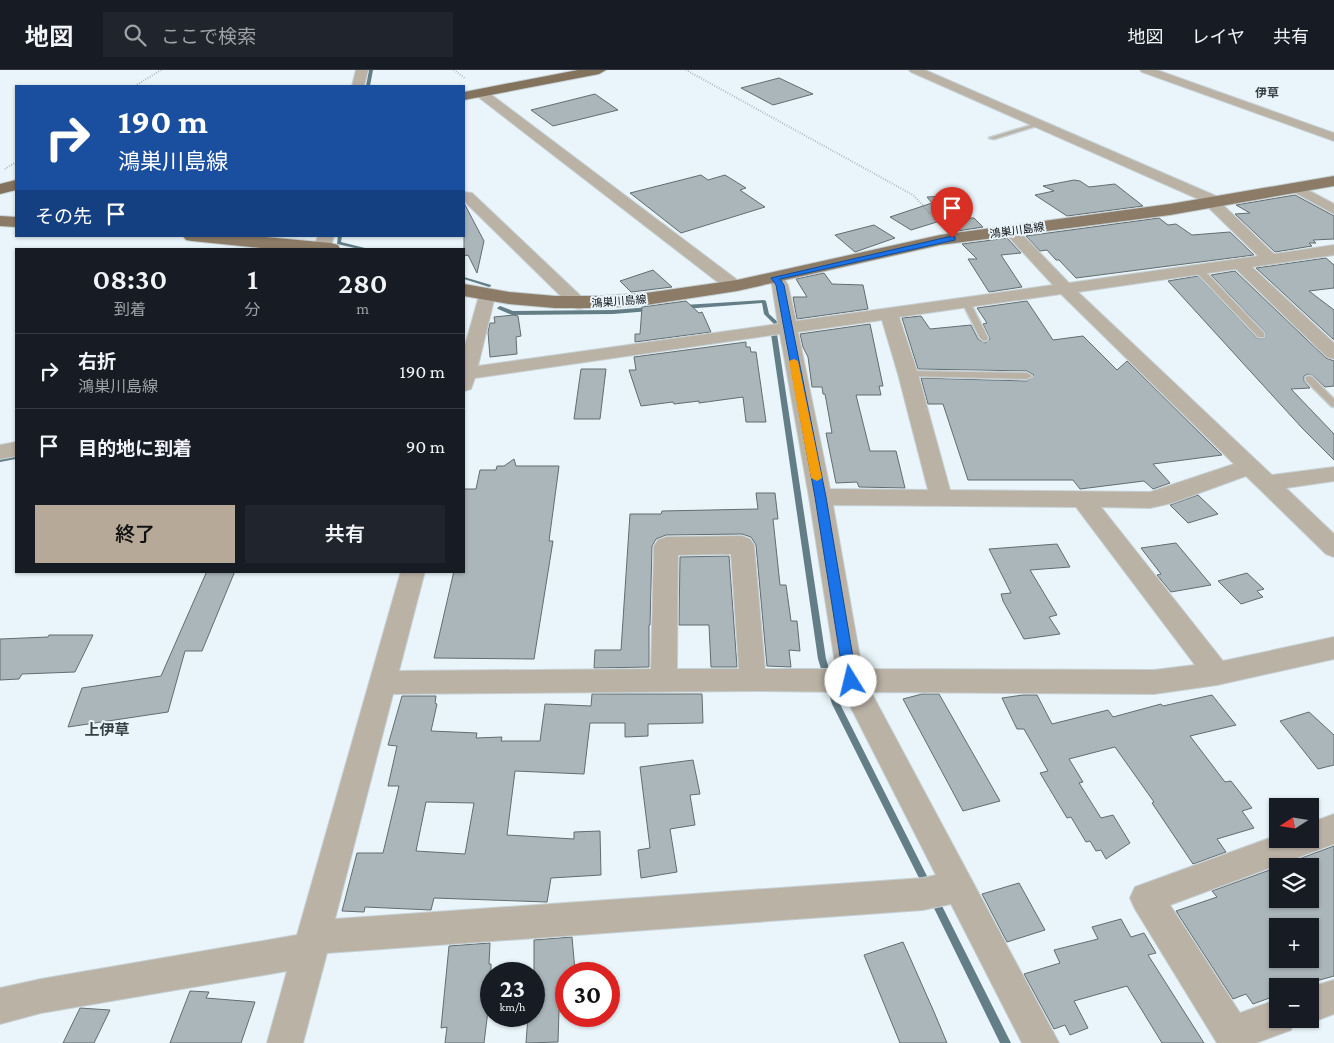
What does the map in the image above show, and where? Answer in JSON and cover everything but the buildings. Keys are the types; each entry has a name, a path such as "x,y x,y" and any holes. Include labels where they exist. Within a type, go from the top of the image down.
{"highway":[{"path":"465,90 568,70"},
{"path":"465,96 599,70"},
{"path":"0,189 15,185"},
{"path":"0,200 15,196"}],"main road":[{"name":"鴻巣川島線","path":"465,290 486,296 522,301 579,304 657,299 775,278 952,238 1215,202 1334,181"},
{"path":"0,221 15,222"},
{"path":"207,237 325,245"}],"street":[{"path":"358,85 362,70"},
{"path":"915,70 1215,202 1271,260"},
{"path":"1146,70 1334,138"},
{"path":"481,93 734,286"},
{"path":"1297,188 1334,210"},
{"path":"465,196 579,304"},
{"path":"1010,230 1065,288 1334,548"},
{"path":"486,296 465,377 889,313 1334,250"},
{"path":"1240,264 1334,352"},
{"path":"775,278 780,285 820,497 838,681 940,890 1041,1043"},
{"path":"889,313 908,374 941,499"},
{"path":"0,452 15,449"},
{"path":"820,497 941,499 1157,498 1249,466"},
{"path":"1266,483 1334,474"},
{"path":"1082,499 1217,674"},
{"path":"664,680 666,546 742,545 753,680"},
{"path":"286,1043 412,573"},
{"path":"383,683 664,680 1154,682 1217,674 1334,648"},
{"path":"1319,834 1334,829"},
{"path":"1269,1020 1232,1034 1146,898 1282,848"},
{"path":"0,1006 41,996 312,944 940,890"},
{"path":"1319,1002 1334,997"}],"lane":[{"path":"992,138 1040,124"},
{"path":"1198,269 1261,335"},
{"path":"966,302 984,338"},
{"path":"908,374 1027,376"},
{"path":"1309,379 1334,404"}],"path":[{"path":"137,85 161,70"},
{"path":"686,70 913,195 952,238"},
{"path":"0,172 15,163"}],"waterway":[{"path":"368,85 371,70"},
{"path":"340,237 339,243 362,248"},
{"path":"465,278 489,286"},
{"path":"684,307 764,301 767,314 777,324 774,334 822,659 836,704 927,885"},
{"path":"500,308 512,313 613,312 650,309"},
{"path":"0,460 15,457"},
{"path":"934,899 1006,1043"}],"slow traffic":[{"path":"794,361 817,478"}],"district":[{"name":"伊草","path":"1267,93"},
{"name":"上伊草","path":"107,730"}],"route":[{"path":"851,681 820,497 780,285 775,278 952,238"}]}
